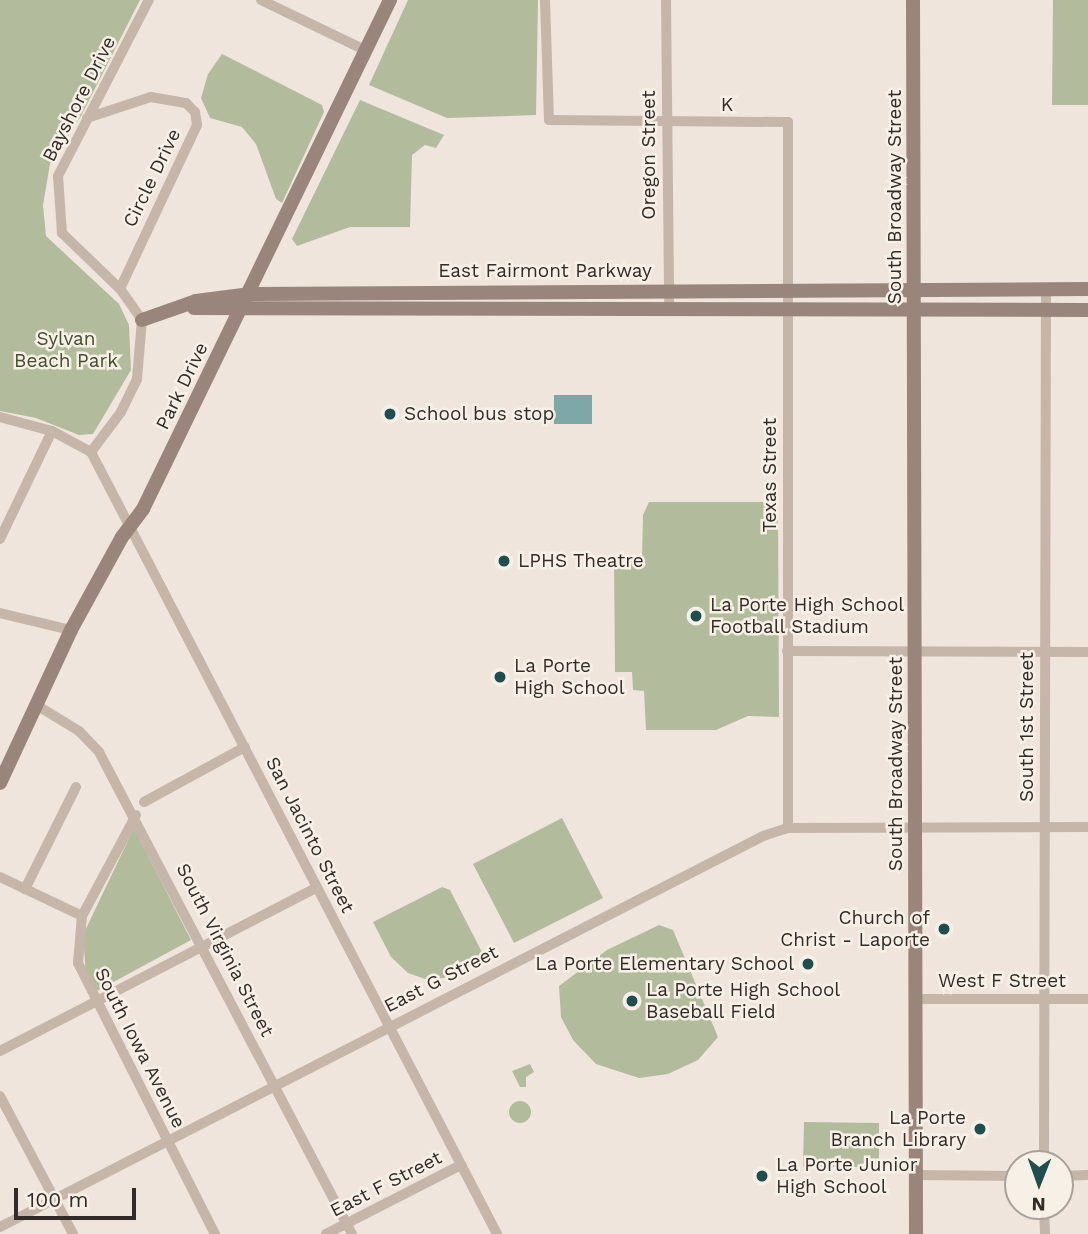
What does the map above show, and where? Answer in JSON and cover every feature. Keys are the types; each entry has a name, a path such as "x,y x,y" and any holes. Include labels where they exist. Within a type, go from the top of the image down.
{"street":[{"name":"Bayshore Drive","path":"142,320 120,289 69,243 58,216 58,176 149,0"},
{"path":"261,0 365,50"},
{"name":"Park Drive","path":"0,783 71,630 130,526 141,513 390,0"},
{"name":"K","path":"545,0 549,120 788,122"},
{"name":"Oregon Street","path":"666,0 669,311"},
{"name":"South Broadway Street","path":"913,0 916,1234"},
{"name":"Circle Drive","path":"86,118 151,97 186,103 195,112 197,125 120,289"},
{"name":"Texas Street","path":"788,122 788,828"},
{"path":"263,264 273,285 288,294"},
{"name":"South 1st Street","path":"1044,1150 1046,289"},
{"name":"East Fairmont Parkway","path":"142,320 177,309 249,294 1088,289"},
{"path":"984,290 985,311"},
{"path":"532,312 533,291"},
{"name":"East Fairmont Parkway","path":"177,309 532,312 1088,310"},
{"path":"211,309 225,319 229,334"},
{"path":"0,417 52,431 91,452 121,412 137,379 142,320"},
{"path":"0,539 52,431"},
{"name":"San Jacinto Street","path":"91,452 497,1234"},
{"path":"0,613 71,630"},
{"path":"787,651 1088,652"},
{"name":"South Virginia Street","path":"38,706 79,731 99,752 136,815 352,1234"},
{"path":"144,802 245,747"},
{"path":"25,888 76,787"},
{"path":"0,877 82,916 136,815"},
{"name":"East G Street","path":"0,1227 735,847 788,828 1088,827"},
{"path":"0,1051 316,888"},
{"name":"South Iowa Avenue","path":"82,916 78,963 94,1003 215,1234"},
{"name":"West F Street","path":"916,999 1088,999"},
{"path":"0,1096 73,1234"},
{"name":"East F Street","path":"326,1234 461,1165"},
{"path":"916,1175 1004,1176"}],"green space":[{"name":"Sylvan Beach Park","path":"0,0 140,0 81,116 50,164 43,205 46,236 119,304 129,325 131,370 93,434 79,435 36,418 0,411"},
{"path":"408,0 538,0 536,115 447,118 369,85"},
{"path":"1053,0 1088,0 1088,105 1052,105"},
{"path":"222,54 322,105 324,112 282,203 276,199 256,144 242,127 210,118 201,98 208,74"},
{"path":"360,100 444,135 436,148 425,145 412,155 410,227 350,227 297,246 292,239"},
{"name":"La Porte High School Football Stadium","path":"649,502 768,502 768,508 778,508 779,717 748,716 716,730 646,730 644,691 633,690 632,672 615,672 614,559 642,559 643,515"},
{"path":"562,818 603,898 514,943 473,864"},
{"path":"134,828 191,940 95,992 86,975 83,935"},
{"path":"442,887 450,890 485,958 444,978 425,979 408,973 391,957 373,922"},
{"name":"La Porte High School Baseball Field","path":"659,925 673,930 718,1037 698,1060 668,1074 639,1078 596,1064 573,1040 561,1017 559,986 607,950"},
{"path":"530,1064 534,1072 526,1077 526,1087 520,1087 512,1071"},
{"path":"520,1101 528,1104 531,1112 528,1120 520,1123 512,1120 509,1112 512,1104"},
{"path":"804,1122 879,1123 879,1167 803,1167"}],"water":[{"path":"554,395 592,395 592,424 554,424"}],"place":[{"name":"School bus stop","path":"390,414"},
{"name":"LPHS Theatre","path":"504,561"},
{"name":"La Porte High School Football Stadium","path":"696,616"},
{"name":"La Porte High School","path":"500,677"},
{"name":"Church of Christ - Laporte","path":"944,929"},
{"name":"La Porte Elementary School","path":"808,964"},
{"name":"La Porte High School Baseball Field","path":"632,1001"},
{"name":"La Porte Branch Library","path":"980,1129"},
{"name":"La Porte Junior High School","path":"762,1176"}]}
